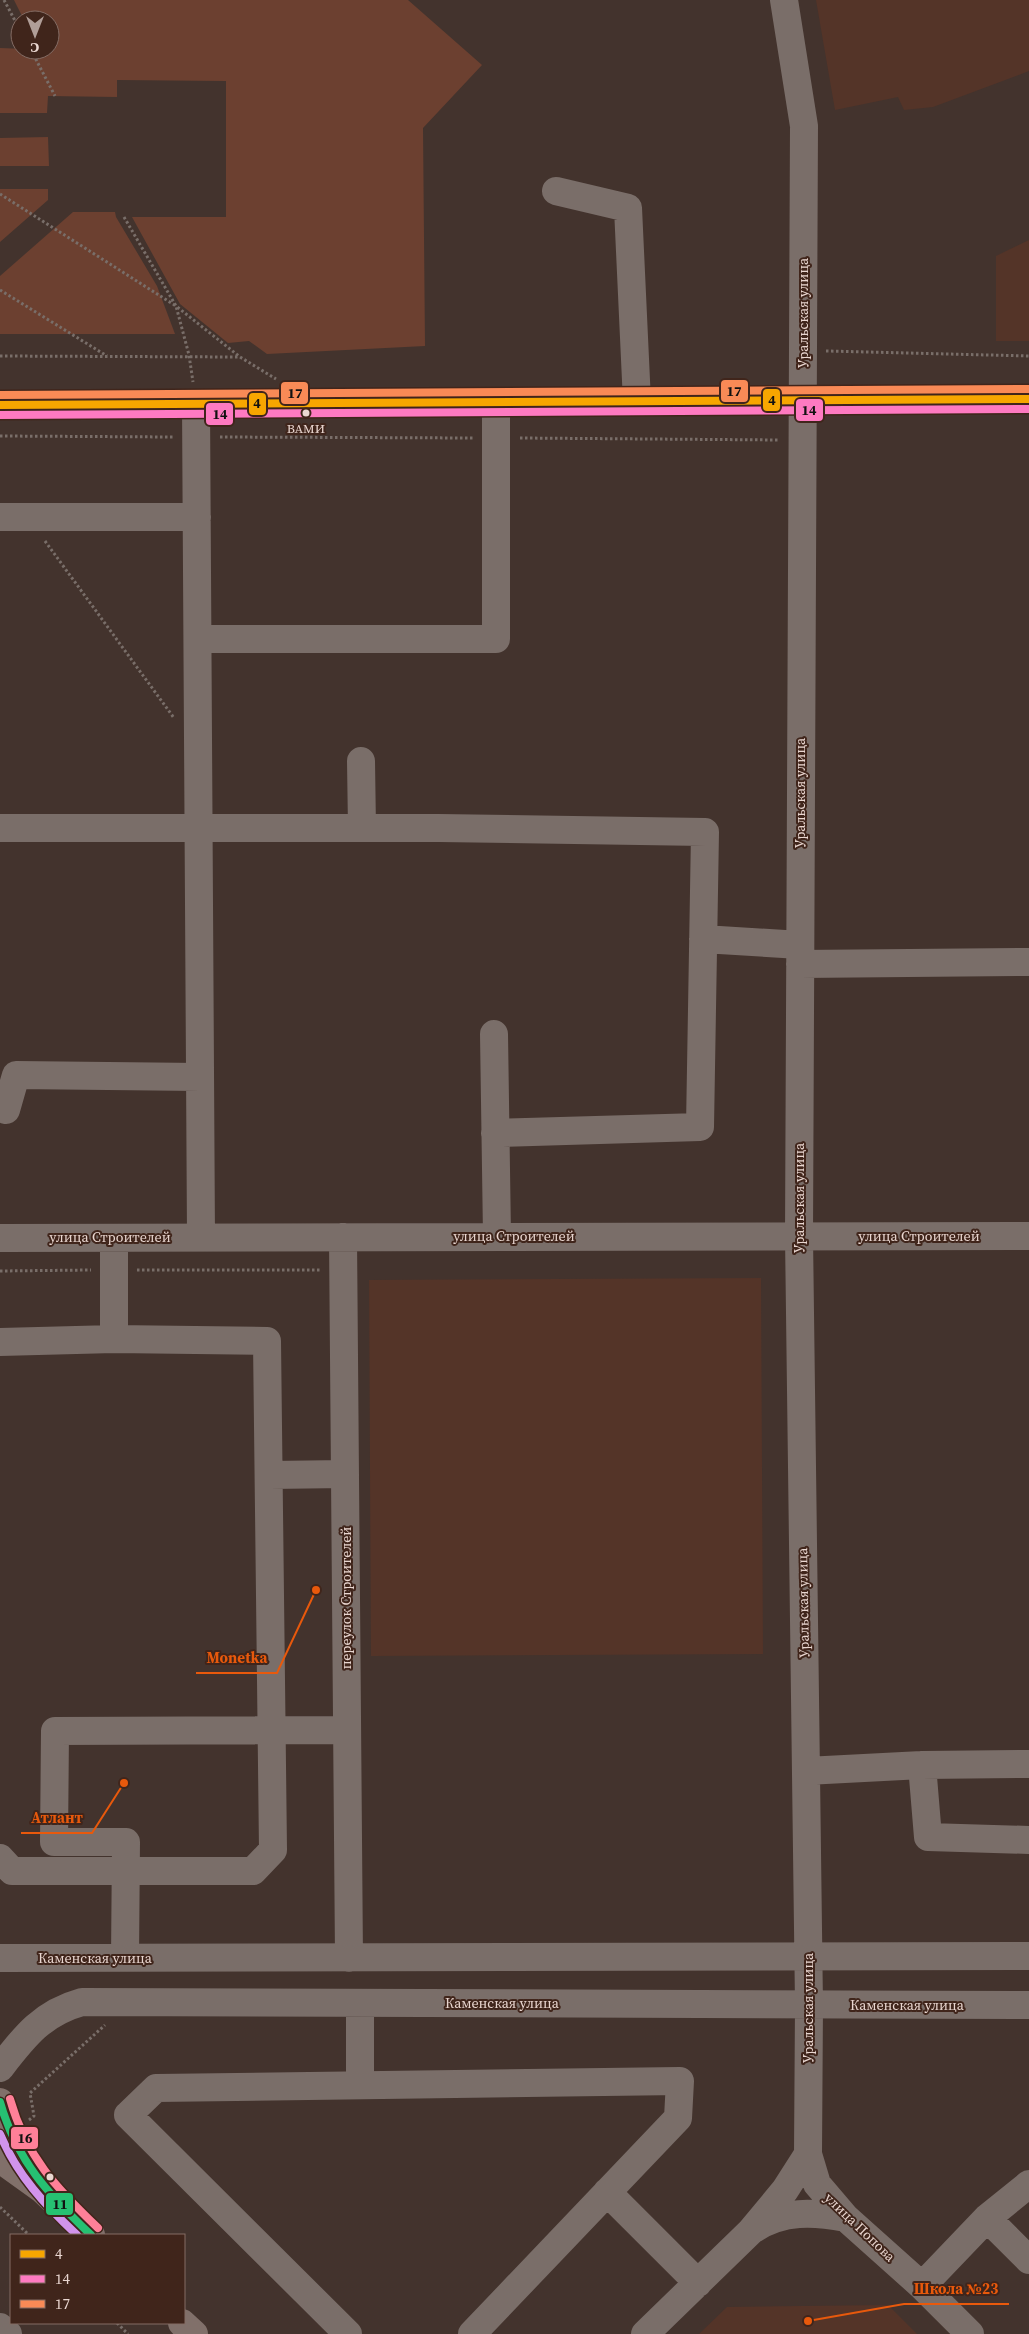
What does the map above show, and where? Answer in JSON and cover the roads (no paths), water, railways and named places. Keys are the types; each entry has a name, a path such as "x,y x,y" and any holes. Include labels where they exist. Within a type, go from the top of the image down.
{"main road":[{"path":"0,404 1029,399"},
{"path":"0,2102 11,2138 44,2190"},
{"path":"0,2159 44,2190 90,2234"},
{"path":"183,2324 194,2334"}],"street":[{"name":"Уральская улица","path":"784,0 804,126 799,1236 809,2005 808,2154"},
{"path":"556,190 628,208 637,402"},
{"path":"198,639 496,639 496,403"},
{"path":"196,404 201,1237"},
{"path":"0,516 197,516"},
{"path":"361,761 362,828"},
{"path":"0,828 362,828 704,832 700,1126 495,1133"},
{"path":"703,939 800,954 1029,962"},
{"path":"494,1034 497,1236"},
{"path":"6,1110 16,1075 200,1077"},
{"name":"улица Строителей","path":"0,1238 1029,1236"},
{"name":"переулок Строителей","path":"343,1237 349,1958"},
{"path":"114,1238 114,1339"},
{"path":"0,1342 114,1339 267,1341 273,1850 253,1871 126,1873 12,1871 0,1858"},
{"path":"270,1475 345,1474"},
{"path":"136,2002 131,1958 126,1842 54,1842 55,1731 347,1730"},
{"path":"806,1771 922,1765 1029,1764"},
{"path":"922,1765 928,1837 1029,1840"},
{"name":"Каменская улица","path":"0,1958 1029,1956"},
{"name":"Каменская улица","path":"0,2068 21,2042 52,2013 82,2002 1029,2005"},
{"path":"360,2003 360,2085"},
{"path":"348,2334 128,2115 156,2088 680,2081 678,2118 472,2334"},
{"path":"645,2334 750,2231 784,2190 808,2154"},
{"name":"улица Попова","path":"808,2154 817,2184 846,2218 922,2286 970,2334"},
{"path":"922,2286 987,2218 1029,2184"},
{"path":"607,2192 698,2282"},
{"path":"750,2231 765,2222 802,2213 846,2218"},
{"path":"987,2218 1029,2260"},
{"path":"0,2327 8,2334"}],"place":[{"name":"ВАМИ","path":"306,413"},
{"name":"Monetka","path":"316,1590"},
{"name":"Атлант","path":"124,1783"},
{"name":"Школа №23","path":"808,2321"}]}
